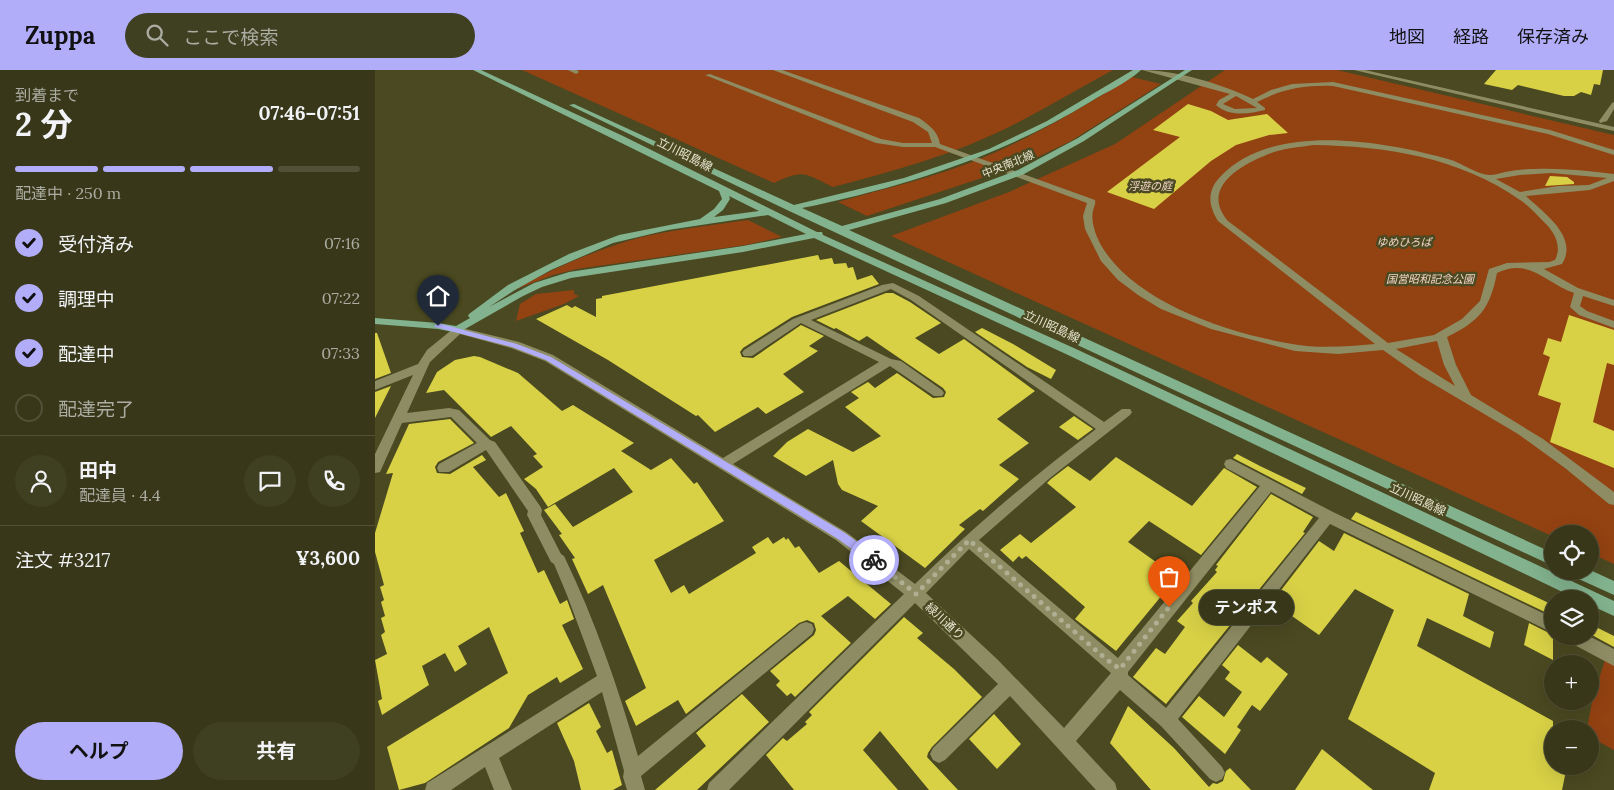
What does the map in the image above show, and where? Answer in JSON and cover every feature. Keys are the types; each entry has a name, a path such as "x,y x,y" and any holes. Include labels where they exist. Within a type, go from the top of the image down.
{"main road":[{"name":"立川昭島線","path":"476,70 620,138 816,235 1063,348 1614,609"},
{"name":"立川昭島線","path":"495,70 791,208 842,229 1544,556"},
{"name":"中央南北線","path":"694,222 770,212 849,196 956,164 1020,138 1138,70"},
{"name":"中央南北線","path":"458,330 519,294 538,285 569,275 743,249 816,235 943,200 998,181 1042,162 1086,137 1189,70"},
{"path":"458,330 482,307 499,295 560,262 633,234 694,222 711,215 722,206 726,198 721,189"},
{"name":"緑川通り","path":"375,321 438,326 458,330"},
{"path":"1597,580 1614,588"}],"street":[{"path":"776,70 917,120 931,130 938,146"},
{"path":"1145,70 1235,94 1254,101 1263,109 1241,113 1233,112 1219,105 1221,101 1235,94"},
{"path":"1357,70 1614,129"},
{"path":"1378,70 1614,123"},
{"path":"715,71 708,75 879,141 903,145 938,146 1092,202 1088,210 1088,225 1096,246 1108,264 1128,282 1163,305 1193,319 1229,332 1313,350 1386,347 1441,336 1474,315 1486,300 1492,271 1501,266 1551,266 1559,262 1564,250 1561,238 1540,210 1519,195 1471,170 1423,155 1378,146 1334,143 1285,146 1258,154 1238,166 1221,180 1213,198 1216,214 1225,223 1386,347 1422,373 1510,423 1553,451 1614,500"},
{"path":"1254,101 1274,90 1293,85 1311,83 1333,84 1550,132 1614,153"},
{"path":"1603,121 1614,104"},
{"path":"1487,178 1540,170 1614,177"},
{"path":"1519,195 1558,189 1590,187 1614,177"},
{"path":"1534,267 1579,292 1614,303"},
{"path":"748,353 804,319 851,299 893,286 929,307 1104,428"},
{"path":"1579,292 1575,307 1583,313 1614,324"},
{"path":"804,319 806,322 888,362 897,364 938,393"},
{"path":"375,468 421,367 431,353 458,330"},
{"name":"緑川通り","path":"458,330 515,345 549,358 841,536 916,594 1010,684 1108,790"},
{"path":"1441,336 1449,365 1467,398"},
{"path":"723,464 888,362"},
{"path":"375,386 421,367"},
{"path":"397,419 449,412 455,413 486,444 491,445 535,510 534,515 572,587 607,679 633,771 632,777 636,790"},
{"path":"716,790 969,540 1045,474 1126,412"},
{"path":"443,468 486,444"},
{"path":"1231,464 1328,516 1544,622"},
{"path":"1064,741 1120,674 1269,484"},
{"path":"1167,720 1328,516"},
{"path":"969,540 1106,659 1167,720 1215,773"},
{"path":"633,771 806,629"},
{"path":"1590,645 1614,658"},
{"path":"435,790 607,679"},
{"path":"939,754 1010,684"},
{"path":"489,755 503,790"}],"green space":[{"path":"522,70 1113,70 1026,118 969,145 902,168 833,187 815,178 798,174 774,183"},
{"name":"国営昭和記念公園","path":"1225,70 1337,70 1614,135 1614,564 1599,557 1599,525 1544,525 1544,532 891,236 1009,192 1115,144"},
{"path":"1132,77 1161,84 1071,141 1021,165 867,216 838,202 937,174 994,153 1047,127"},
{"path":"748,220 782,237 746,245 577,269 553,275 514,290 576,260 625,242 695,227"},
{"path":"574,290 574,294 579,296 564,304 516,321 520,304 536,294"},
{"path":"1605,660 1614,665 1614,750 1599,742 1599,720 1589,720 1591,710 1599,710 1599,678"}],"building":[{"path":"1496,70 1603,70 1600,85 1594,84 1591,95 1581,92 1574,96 1564,96 1518,85 1512,90 1484,84"},
{"name":"浮遊の庭","path":"1188,104 1211,111 1228,120 1267,114 1288,133 1269,135 1236,145 1211,161 1154,209 1107,192 1180,137 1153,130"},
{"path":"1550,176 1567,177 1574,184 1545,186"},
{"path":"818,255 820,260 832,258 834,264 846,263 848,268 853,267 857,280 872,275 879,284 792,317 743,348 740,352 742,357 753,358 801,325 824,336 809,346 818,351 783,374 804,392 766,414 758,407 715,432 698,415 696,416 608,360 536,319 567,305 572,308 575,306 596,317 596,299 602,298 602,296"},
{"path":"886,293 893,293 910,302 941,323 915,338 939,354 964,339 1035,391 997,419 1029,443 999,465 1019,479 983,511 980,509 959,525 965,529 925,568 861,521 878,506 842,490 838,484 833,460 806,476 773,456 787,442 808,429 853,452 881,436 845,407 859,398 851,392 868,382 875,388 897,373 933,398 944,397 946,392 943,388 867,336 859,341 836,328 834,329 816,320"},
{"path":"1569,315 1614,330 1614,365 1607,363 1593,422 1614,431 1614,468 1550,442 1561,403 1538,395 1550,357 1543,354 1548,338 1561,342"},
{"path":"982,328 1056,370 1051,379 1027,367 975,332"},
{"path":"375,333 377,333 391,373 375,379"},
{"path":"474,356 518,373 562,411 573,405 634,443 621,451 651,470 671,458 694,484 697,482 724,521 654,560 671,593 684,585 689,594 756,553 752,547 768,537 773,544 784,537 786,540 788,538 795,548 799,546 819,573 839,561 891,604 875,619 848,596 821,616 851,643 795,697 791,693 787,696 776,685 780,681 770,671 814,635 816,630 814,623 807,620 799,623 686,714 678,700 636,726 625,701 646,688 603,585 588,594 572,559 575,558 559,535 562,534 544,510 555,504 573,527 633,492 614,468 548,507 536,489 524,479 543,467 533,456 537,454 511,426 491,437 444,390 426,393 437,372 455,360"},
{"path":"391,386 375,418 375,392"},
{"path":"1074,416 1093,429 1078,440 1059,427"},
{"path":"450,419 474,443 438,462 435,467 437,473 450,474 482,455 486,460 473,467 499,497 506,493 524,531 520,533 538,573 544,570 560,604 567,600 574,619 562,625 583,669 560,683 557,677 528,695 509,728 425,783 399,790 387,747 508,673 489,627 458,646 467,664 455,672 445,653 422,666 429,685 382,715 378,701 382,699 375,660 387,654 381,635 385,632 381,618 385,616 381,602 384,600 380,587 384,585 375,552 375,533 393,473 386,474 409,424"},
{"path":"1237,454 1306,488 1302,494 1233,458"},
{"path":"1116,457 1192,506 1224,468 1257,487 1201,555 1149,521 1128,542 1177,577 1116,651 1075,619 1085,607 1026,556 1022,559 1019,556 1013,562 1000,550 1020,534 1031,543 1076,507 1047,483 1051,479 1068,466 1090,481"},
{"path":"1271,494 1313,517 1303,532 1305,533 1166,704 1133,677 1156,648 1165,654 1185,627 1177,621 1193,603 1191,601 1217,572 1215,570 1218,566 1216,565"},
{"path":"1356,512 1544,601 1544,612 1351,519"},
{"path":"1344,533 1469,594 1463,616 1494,632 1490,648 1427,618 1417,646 1551,720 1544,720 1544,775 1565,775 1562,790 1429,790 1435,773 1348,719 1394,610 1355,589 1319,635 1272,602 1319,541 1334,551"},
{"path":"904,617 923,633 917,638 954,669 982,697 928,753 927,757 958,790 929,790 880,731 863,750 898,790 794,790 766,755 783,738 787,741 807,724 805,722 812,715 809,712"},
{"path":"1529,623 1544,630 1544,645 1553,645 1553,655 1544,655 1524,645"},
{"path":"1599,628 1614,636 1614,647 1599,639"},
{"path":"1238,645 1261,663 1267,657 1288,674 1260,711 1252,705 1237,727 1241,730 1225,754 1182,717 1199,696 1224,717 1242,692 1225,679 1230,672 1222,665"},
{"path":"742,694 769,722 697,790 655,790 706,746 696,733"},
{"path":"589,703 601,727 596,731 607,753 612,750 622,785 613,790 581,790 574,761 557,723"},
{"path":"1128,706 1174,748 1209,787 1213,783 1217,784 1223,781 1226,771 1230,768 1251,790 1151,790 1110,743"},
{"path":"994,714 1021,744 997,769 969,739"},
{"path":"1322,749 1373,790 1295,790"}],"way so far":[{"path":"874,560 916,594 969,540 1061,621 1120,669 1169,607"}],"place":[{"name":"テンポス","path":"1169,607"}],"route":[{"path":"438,326 515,345 549,358 841,536 874,560"}],"park label":[{"name":"ゆめひろば","path":"1404,242"}]}
